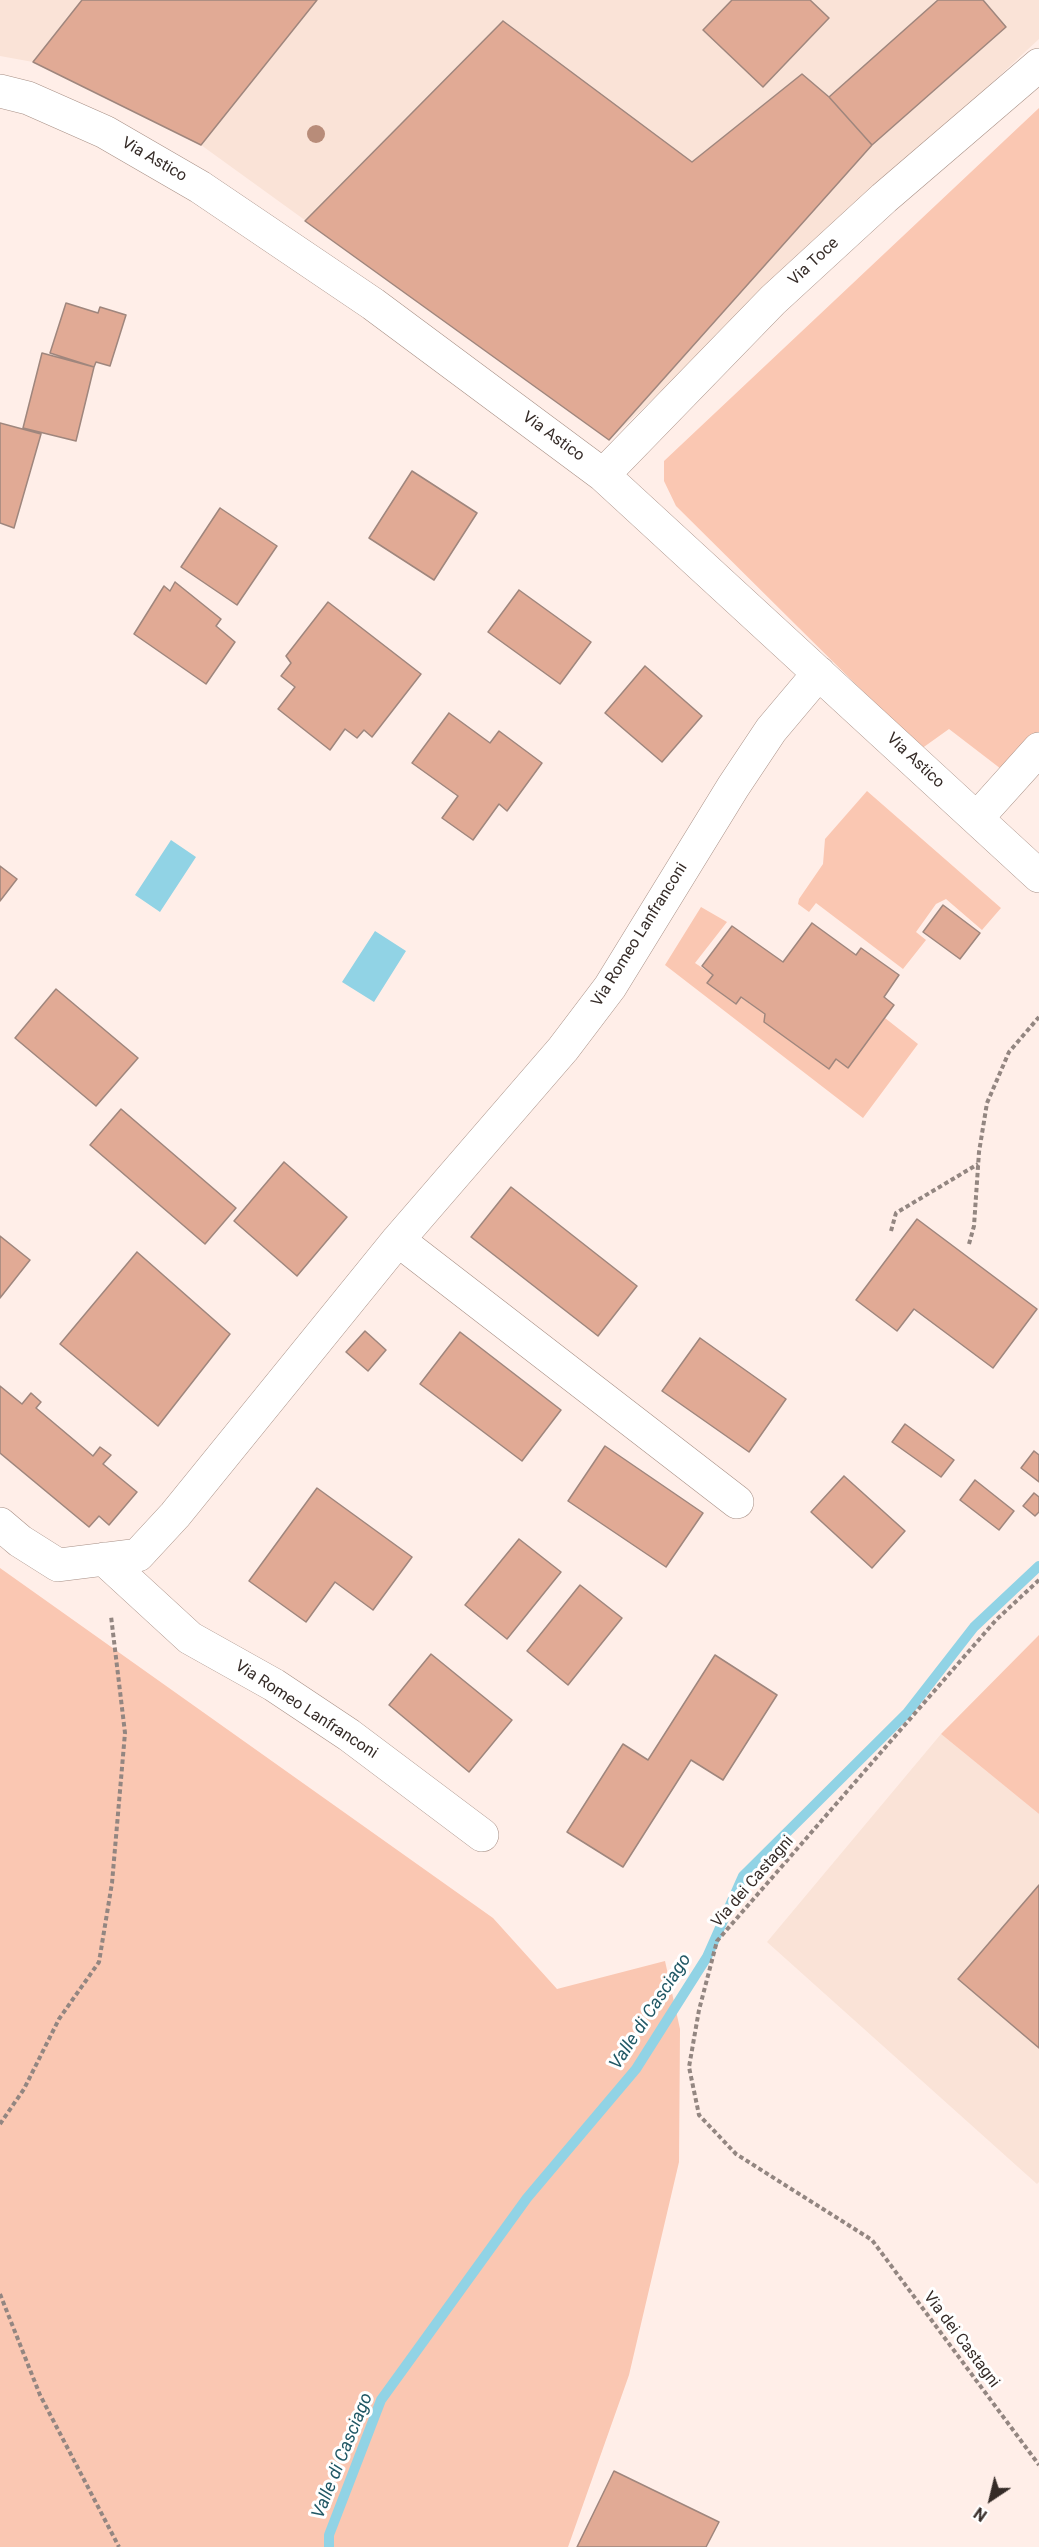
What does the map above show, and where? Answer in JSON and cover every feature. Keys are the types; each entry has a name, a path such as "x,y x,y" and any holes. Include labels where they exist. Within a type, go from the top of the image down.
{"street":[{"name":"Via Toce","path":"603,475 773,300 884,198 1039,65"},
{"name":"Via Astico","path":"0,92 28,98 105,132 200,187 373,304 603,475 1039,876"},
{"name":"Via Romeo Lanfranconi","path":"0,1524 20,1541 58,1565 138,1555 175,1515 398,1240 563,1049 610,987 738,779 771,730 819,673"},
{"path":"977,818 1039,748"},
{"path":"398,1240 737,1502"},
{"name":"Via Romeo Lanfranconi","path":"104,1559 190,1638 274,1685 349,1735 482,1835"}],"path":[{"path":"969,1244 974,1226 987,1103 1009,1052 1039,1017"},
{"path":"891,1231 896,1213 979,1163"},
{"name":"Via dei Castagni","path":"1039,1580 996,1620 717,1941 699,2010 689,2067 699,2115 736,2154 872,2240 1039,2465"},
{"path":"0,2124 24,2089 59,2019 99,1962 112,1883 125,1733 111,1615"},
{"path":"0,2294 40,2395 119,2547"}],"shaded area":[{"path":"0,0 1039,0 1039,39 609,440 201,145 33,62 0,56"},
{"path":"1039,108 1039,736 1005,772 949,729 921,749 676,506 664,481 664,461"},
{"path":"867,791 1001,908 982,930 946,899 936,904 916,932 926,940 903,969 816,903 809,912 798,904 799,899 823,864 825,839"},
{"path":"701,907 727,922 695,963 713,975 707,983 735,1004 740,997 765,1014 764,1022 829,1068 836,1059 848,1068 885,1018 918,1044 863,1118 665,965"},
{"path":"0,1568 493,1918 557,1989 665,1961 680,2029 679,2162 629,2375 568,2547 0,2547"},
{"path":"1039,1635 1039,1814 941,1734"},
{"path":"941,1734 1039,1814 1039,2182 1037,2184 767,1942"}],"water":[{"path":"171,840 196,857 160,912 135,895"},
{"path":"375,931 406,951 374,1002 342,982"}],"building":[{"path":"82,0 317,0 201,145 33,62"},
{"path":"732,0 810,0 829,18 763,87 703,30"},
{"path":"938,0 983,0 1006,27 872,145 829,97"},
{"path":"503,21 692,162 802,74 829,97 872,145 609,440 305,221"},
{"path":"66,303 98,313 100,307 126,315 110,366 96,362 94,367 50,353"},
{"path":"42,353 94,367 76,441 23,428"},
{"path":"0,423 41,434 14,528 0,523"},
{"path":"412,471 477,513 434,580 369,538"},
{"path":"220,508 277,546 237,605 181,567"},
{"path":"175,582 221,619 216,626 235,642 206,684 134,634 164,586 170,591"},
{"path":"519,590 591,642 560,684 488,632"},
{"path":"328,602 421,674 372,737 364,730 357,738 345,729 330,750 278,709 295,687 281,676 291,663 286,656"},
{"path":"645,666 702,716 662,762 605,713"},
{"path":"449,713 490,743 499,731 542,763 507,811 499,804 473,840 442,818 458,796 412,763"},
{"path":"0,866 17,879 0,901"},
{"path":"943,905 980,933 960,959 923,932"},
{"path":"812,923 856,955 861,948 899,975 884,997 894,1005 848,1068 836,1059 829,1069 764,1022 765,1014 741,997 736,1004 707,983 713,975 702,966 732,926 783,962"},
{"path":"56,989 138,1058 96,1106 15,1038"},
{"path":"121,1109 236,1208 205,1244 90,1145"},
{"path":"284,1162 347,1217 297,1276 234,1221"},
{"path":"511,1187 637,1286 598,1336 471,1237"},
{"path":"917,1219 1037,1309 993,1368 914,1309 897,1331 856,1300"},
{"path":"0,1236 30,1260 0,1298"},
{"path":"137,1252 230,1334 158,1426 60,1344"},
{"path":"365,1331 386,1350 368,1371 346,1352"},
{"path":"460,1332 561,1410 522,1461 420,1384"},
{"path":"700,1338 786,1399 749,1452 662,1391"},
{"path":"0,1386 22,1404 31,1393 41,1402 36,1408 93,1456 100,1447 111,1455 103,1464 137,1492 109,1525 99,1516 89,1527 0,1453"},
{"path":"905,1424 954,1460 941,1477 892,1442"},
{"path":"605,1446 703,1513 666,1567 568,1501"},
{"path":"1034,1451 1039,1455 1039,1482 1021,1468"},
{"path":"844,1476 905,1531 872,1568 811,1512"},
{"path":"975,1480 1014,1511 999,1530 960,1500"},
{"path":"317,1488 412,1557 373,1610 335,1582 306,1622 249,1581"},
{"path":"1034,1493 1039,1497 1039,1512 1035,1516 1023,1506"},
{"path":"519,1539 561,1572 507,1639 465,1605"},
{"path":"580,1585 622,1618 568,1685 527,1651"},
{"path":"431,1654 512,1720 469,1772 389,1705"},
{"path":"715,1655 777,1695 723,1780 691,1760 623,1867 567,1832 623,1744 648,1760"},
{"path":"1039,1885 1039,2048 958,1979"},
{"path":"614,2471 719,2522 706,2547 577,2547"}],"waterway":[{"name":"Valle di Casciago","path":"329,2547 329,2535 381,2400 527,2198 636,2069 707,1957 743,1876 907,1713 974,1627 1039,1566"}]}
